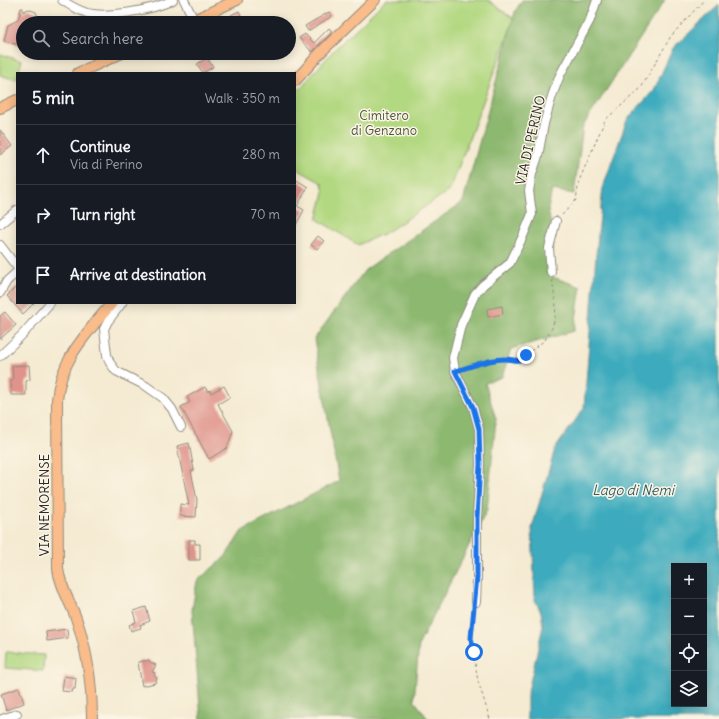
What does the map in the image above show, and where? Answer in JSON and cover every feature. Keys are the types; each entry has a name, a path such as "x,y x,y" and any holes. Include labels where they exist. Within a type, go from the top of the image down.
{"main road":[{"path":"202,16 237,0"},
{"path":"296,80 375,0"},
{"path":"80,72 107,60"},
{"path":"0,108 16,100"},
{"name":"VIA NEMORENSE","path":"92,719 90,684 82,640 76,618 60,578 58,568 57,400 60,378 69,359 81,340 111,304"}],"street":[{"path":"62,0 84,12 92,14 107,14 146,9 173,0"},
{"path":"184,0 189,16"},
{"name":"VIA DI PERINO","path":"476,602 477,518 480,464 479,429 473,407 455,371 453,358 458,336 475,294 483,285 510,263 532,214 529,191 552,96 560,75 590,20 597,0"},
{"path":"0,224 16,211"},
{"path":"551,272 549,248 556,221"},
{"path":"0,245 16,266"},
{"path":"0,293 7,281 16,273"},
{"path":"0,356 23,334 47,304"},
{"path":"121,304 106,324 104,330 110,363 116,371 146,386 163,398 172,409 181,427"},
{"path":"2,719 17,714"}],"path":[{"path":"556,221 576,200 579,181 605,120 642,88 671,36 704,0"},
{"path":"455,371 494,360 505,359 518,361 523,359 544,340 552,328 555,318 556,306 551,272"},
{"path":"476,602 471,638 478,681 490,719"}],"green space":[{"name":"Cimitero di Genzano","path":"386,0 488,0 514,19 450,190 387,232 358,245 317,219 324,193 322,183 296,169 296,93 334,50"},
{"path":"522,0 665,0 583,126 574,194 552,190 548,209 553,238 547,269 553,277 581,287 574,331 511,349 502,377 485,383 496,419 487,510 419,644 414,700 428,719 201,719 192,610 197,581 225,557 242,531 339,481 314,339 365,270 463,202 515,12"},
{"path":"0,54 22,61 19,72 16,72 16,80 0,75"},
{"path":"6,652 44,655 43,671 5,668"}],"water":[{"name":"Lago di Nemi","path":"719,5 719,719 527,719 527,696 543,626 541,612 535,600 532,528 555,449 584,408 603,187 627,120 654,90 673,48"}],"building":[{"path":"21,8 23,8 23,12 28,9 36,12 38,16 19,16"},
{"path":"239,11 241,16 231,16"},
{"path":"329,12 332,16 308,31 305,26"},
{"path":"16,21 16,44 4,41 8,25"},
{"path":"329,28 332,32 312,52 299,38 305,34 314,43"},
{"path":"204,60 208,60 213,67 202,72 197,64"},
{"path":"0,130 12,146 0,155"},
{"path":"296,180 308,187 297,206 304,210 296,225"},
{"path":"318,236 324,241 317,249 311,245"},
{"path":"16,287 16,304 33,304 23,314 7,296"},
{"path":"502,306 503,314 488,317 487,309"},
{"path":"5,312 16,325 0,339 0,316"},
{"path":"29,365 30,380 26,381 26,395 11,395 10,381 13,380 12,366"},
{"path":"224,386 230,397 218,404 233,431 227,448 209,459 181,407 190,402 187,397 205,387 208,392 210,390 211,393"},
{"path":"189,443 194,470 191,471 197,500 196,517 180,516 180,504 189,505 177,446"},
{"path":"189,540 195,540 195,544 200,544 200,560 189,560"},
{"path":"146,607 150,621 140,625 141,628 131,631 129,625 136,622 133,611"},
{"path":"67,629 68,638 47,641 46,632"},
{"path":"149,660 156,665 152,672 155,673 154,676 157,678 155,683 142,686 138,662"},
{"path":"64,676 76,678 75,689 73,689 72,692 62,691"},
{"path":"19,688 24,703 6,710 1,694"}],"route":[{"path":"474,652 471,638 476,602 477,577 477,496 480,464 479,429 473,407 455,371 494,360 505,359 518,361 523,359 526,355"}]}
